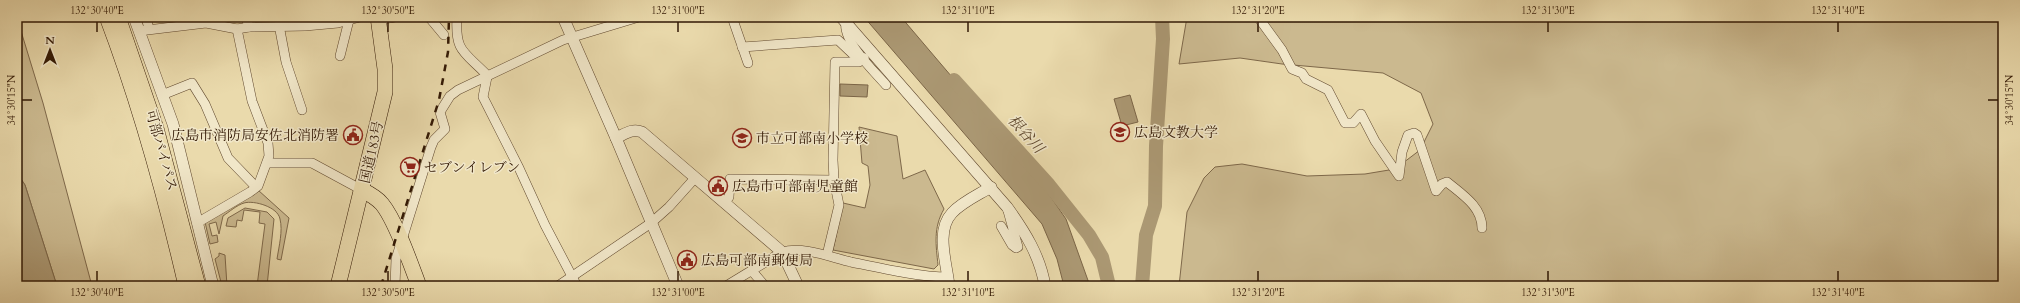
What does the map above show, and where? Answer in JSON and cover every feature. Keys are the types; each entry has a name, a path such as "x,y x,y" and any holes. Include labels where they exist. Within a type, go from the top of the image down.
{"main road":[{"name":"可部バイパス","path":"107,17 147,138 170,216 186,286"},
{"name":"可部バイパス","path":"118,17 156,128 198,286"},
{"name":"国道183号","path":"338,286 385,92 385,69 376,18"},
{"path":"362,190 376,198 383,205 419,286"}],"street":[{"path":"134,17 144,30 162,95 173,124 213,286"},
{"path":"144,30 146,17"},
{"path":"246,17 249,27"},
{"path":"144,30 206,23 237,29 249,27 304,26 349,20 360,17"},
{"path":"376,18 395,17"},
{"path":"429,17 444,35"},
{"path":"457,17 456,37 461,49 485,73 487,77 483,97 571,276 578,286"},
{"path":"563,17 678,286"},
{"path":"395,286 396,259 431,147 434,140 445,129 440,112 450,96 458,90 553,44 629,18 639,17"},
{"path":"732,17 748,63"},
{"path":"1258,17 1282,50 1292,69 1302,73 1306,79 1328,90 1345,123 1353,123 1361,114 1375,141 1399,176 1402,152 1408,136 1414,133 1417,136 1436,191 1442,184 1448,182 1475,207 1482,218 1482,228"},
{"path":"340,56 349,20"},
{"path":"843,20 844,30 849,40 886,85"},
{"path":"843,20 1007,207 1025,232 1035,252 1043,272 1045,286"},
{"path":"279,26 286,62 302,110"},
{"path":"197,223 256,187 269,156 268,143 252,101 237,29"},
{"path":"742,47 838,40 856,57 864,58"},
{"path":"827,255 839,205 834,180 835,62 859,62 864,58"},
{"path":"162,95 192,83 205,104 228,158 256,187"},
{"path":"616,138 631,131 637,130 642,132 782,252 798,286"},
{"path":"266,163 312,163 362,190"},
{"path":"558,286 651,223 669,207 695,178"},
{"path":"724,203 729,197 730,179 834,180"},
{"path":"726,286 782,252 789,250 827,255 850,262 948,282 943,243 944,230 947,221 952,214 967,202 990,187"},
{"path":"1002,226 1012,245 1016,248 1018,247 1007,207"},
{"path":"752,271 765,286"}],"shaded area":[{"path":"864,17 901,17 1037,177 1066,219 1090,286 1064,286 1057,259 1042,224"},
{"path":"1187,17 2003,17 2003,286 1179,286 1187,212 1204,178 1215,167 1242,164 1307,176 1365,174 1395,169 1420,150 1433,124 1421,93 1383,73 1282,64 1240,58 1179,64"},
{"path":"17,18 43,103 92,286 57,286 25,185 17,173"},
{"path":"840,84 868,85 867,97 840,96"},
{"path":"1130,95 1138,122 1122,126 1114,99"},
{"path":"859,127 897,136 903,179 925,170 944,209 938,223 936,244 938,265 934,269 833,250 843,203 865,208 870,185 868,166 862,163"},
{"path":"17,173 25,185 57,286 17,286"},
{"path":"258,190 289,218 281,260 277,259 281,234 280,219 275,211 265,205 248,202 236,207 223,216 219,234 216,222 209,224 212,236 217,235 218,242 210,244 205,222"},
{"path":"245,208 267,212 274,219 267,286 257,286 265,224 259,223 260,212 244,210 242,221 237,220 236,227 226,226 228,218"},
{"path":"219,253 225,255 227,286 222,286 215,259 219,256"}],"waterway":[{"path":"1142,286 1146,235 1155,206 1156,146 1163,39 1162,17"},
{"name":"根谷川","path":"954,80 1049,185 1089,235 1102,257 1109,286"}],"railway":[{"path":"381,286 439,100 448,52 449,17"}],"place":[{"name":"広島文教大学","path":"1120,132"},
{"name":"広島市消防局安佐北消防署","path":"353,135"},
{"name":"市立可部南小学校","path":"742,138"},
{"name":"セブンイレブン","path":"410,167"},
{"name":"広島市可部南児童館","path":"718,186"},
{"name":"広島可部南郵便局","path":"687,260"}]}
